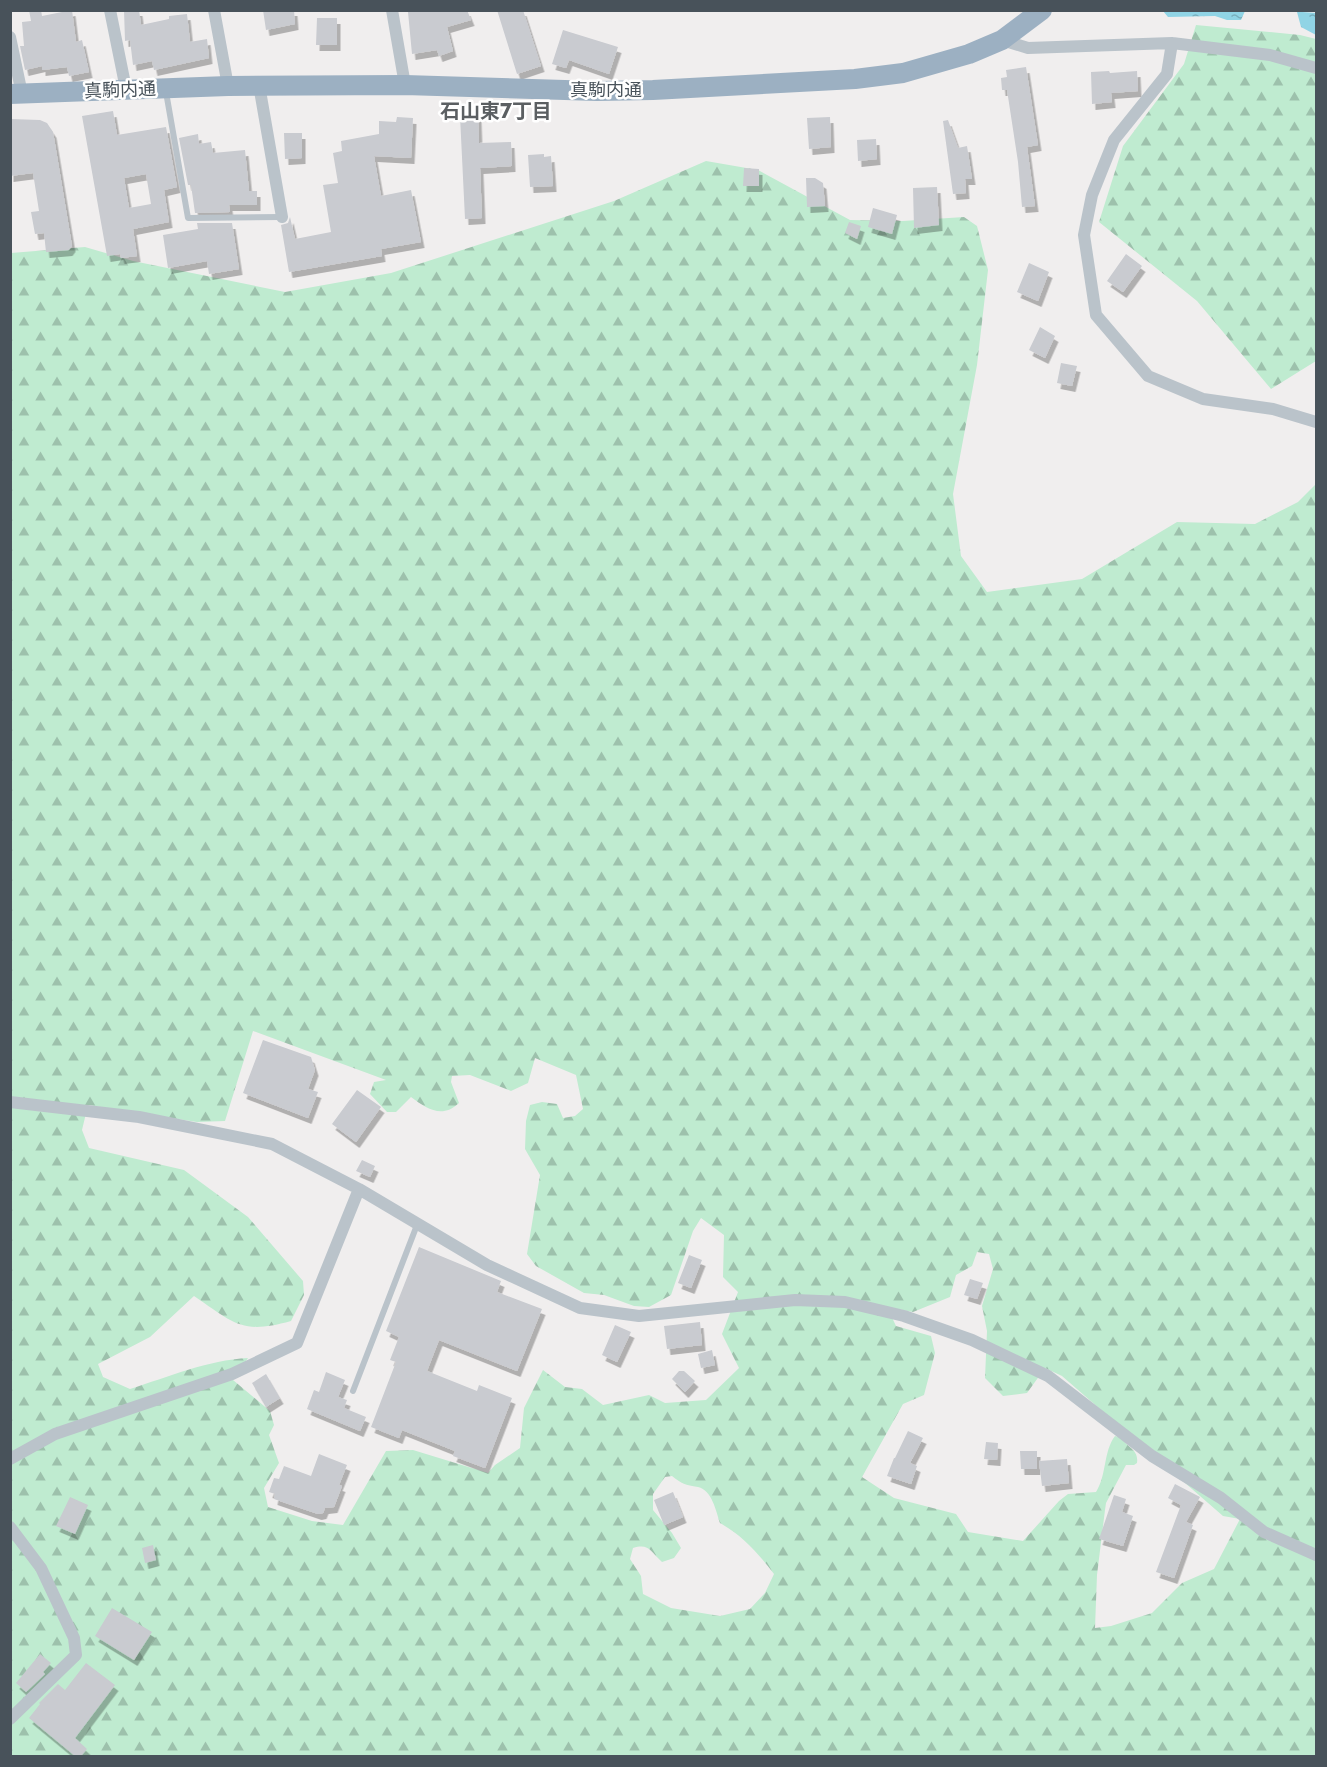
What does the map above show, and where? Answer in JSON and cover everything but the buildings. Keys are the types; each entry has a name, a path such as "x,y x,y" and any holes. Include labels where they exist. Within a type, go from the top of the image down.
{"highway":[{"name":"真駒内通","path":"16,94 228,86 405,85 597,91 653,90 855,79 903,73 969,54 1009,35 1042,10"}],"street":[{"path":"110,10 126,89"},
{"path":"213,10 228,86"},
{"path":"392,10 405,85"},
{"path":"1009,35 1028,48 1172,44 1270,55 1317,68"},
{"path":"10,37 16,94"},
{"path":"1172,44 1167,74 1114,140 1092,195 1084,235 1096,315 1148,376 1203,399 1274,409 1317,422"},
{"path":"258,86 282,217"},
{"path":"10,1102 139,1117 272,1144 359,1190 487,1265 580,1308 639,1316 795,1300 845,1302 904,1316 972,1340 1048,1376 1152,1456 1221,1498 1264,1532 1317,1555"},
{"path":"10,1459 55,1434 232,1374 297,1343 359,1190"},
{"path":"10,1527 41,1568 74,1638 76,1654 10,1719"}],"lane":[{"path":"165,88 188,218 282,217"},
{"path":"353,1391 417,1225"}],"green space":[{"path":"1196,25 1300,35 1316,39 1316,361 1271,389 1197,301 1099,222 1123,146 1184,64"},
{"path":"706,161 758,170 850,220 903,221 964,217 977,226 988,270 977,365 953,494 961,556 987,592 1082,579 1177,522 1255,524 1298,502 1316,484 1316,1756 11,1756 11,253 85,247 133,261 285,292 391,273 614,201","holes":["253,1031 386,1080 374,1082 370,1094 387,1112 396,1112 411,1097 435,1110 453,1108 459,1103 451,1082 452,1076 470,1075 511,1091 528,1083 535,1058 576,1075 583,1109 575,1116 563,1118 557,1104 542,1102 530,1105 526,1121 525,1149 540,1175 527,1254 536,1266 584,1293 604,1295 634,1306 649,1307 671,1295 693,1231 701,1218 724,1235 723,1277 738,1292 722,1334 739,1368 706,1400 665,1403 649,1395 603,1405 582,1389 565,1387 543,1370 524,1408 520,1448 495,1465 488,1473 413,1450 386,1451 343,1525 312,1521 268,1507 264,1488 279,1463 269,1435 274,1425 270,1411 233,1380 248,1358 218,1362 130,1389 103,1377 98,1364 150,1337 194,1296 239,1324 260,1327 291,1321 304,1295 303,1281 248,1217 184,1170 89,1148 82,1130 88,1105 197,1122 225,1121","977,1252 989,1254 993,1269 982,1306 987,1331 985,1378 1003,1396 1027,1393 1045,1368 1062,1376 1223,1516 1240,1519 1214,1569 1182,1583 1152,1613 1111,1626 1095,1628 1097,1575 1106,1503 1126,1465 1137,1463 1136,1455 1122,1438 1115,1436 1111,1442 1096,1492 1068,1494 1023,1541 968,1532 956,1514 894,1498 862,1477 903,1404 924,1395 935,1353 931,1336 896,1326 887,1307 913,1312 950,1297 956,1275 972,1266","672,1476 684,1484 707,1492 720,1523 750,1546 774,1574 765,1593 750,1609 720,1616 671,1608 643,1594 641,1576 630,1559 633,1548 646,1547 662,1562 674,1558 681,1548 653,1510 653,1494 665,1477"]}],"water":[{"path":"1163,11 1245,11 1241,20 1227,20 1215,16 1168,17"},
{"path":"1289,11 1316,13 1316,35 1301,27 1297,12"}],"district":[{"name":"石山東7丁目","path":"496,111"}]}
